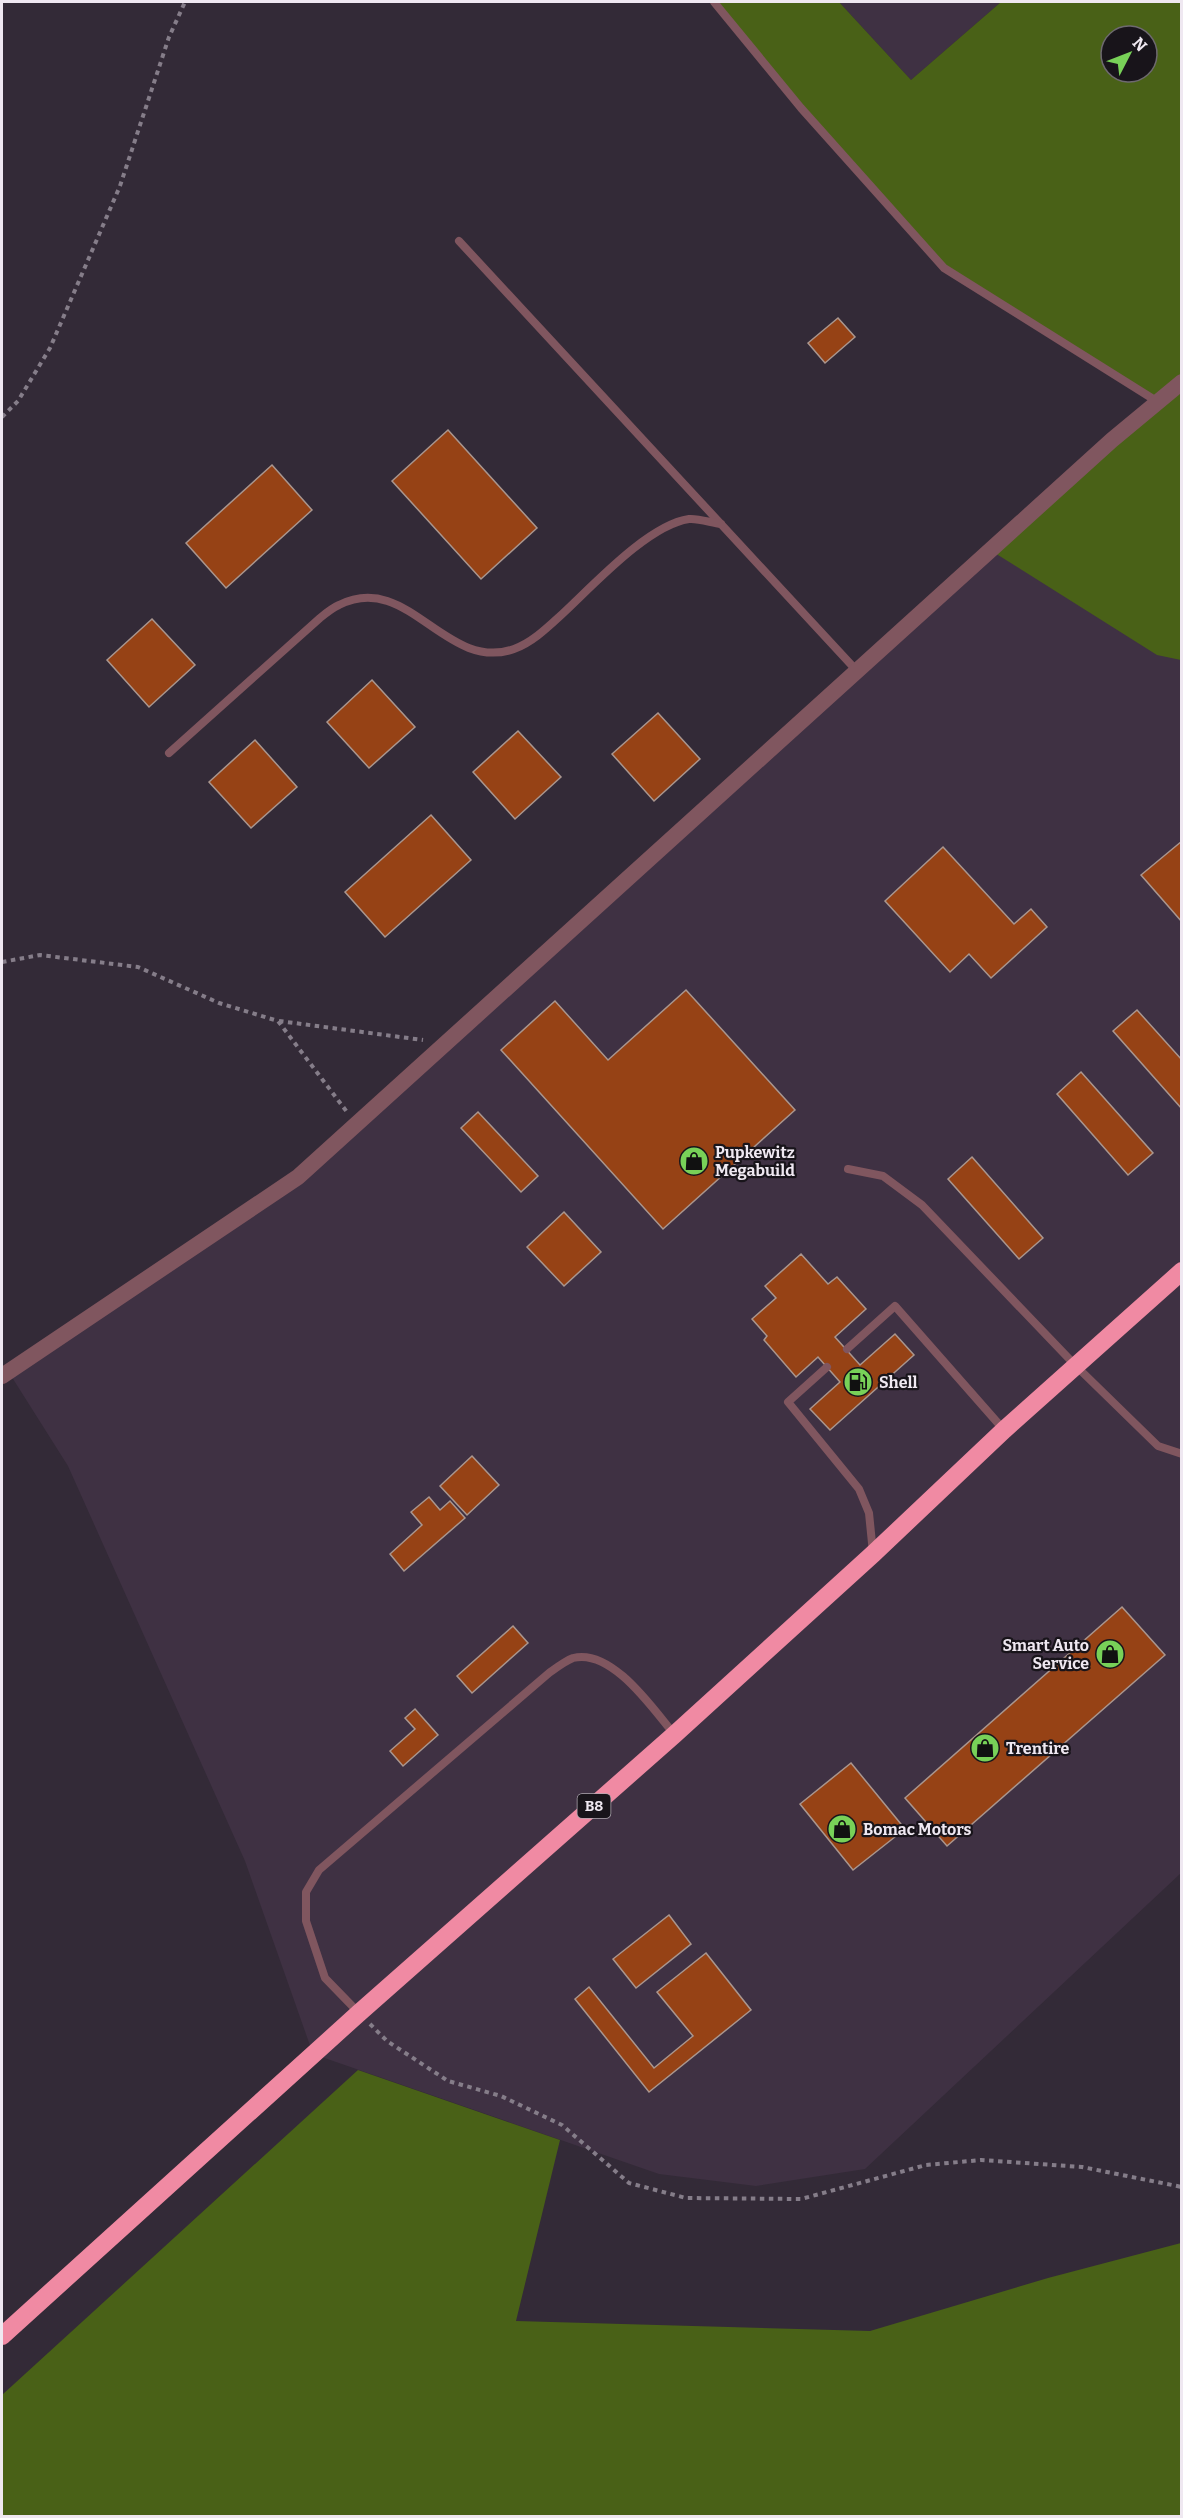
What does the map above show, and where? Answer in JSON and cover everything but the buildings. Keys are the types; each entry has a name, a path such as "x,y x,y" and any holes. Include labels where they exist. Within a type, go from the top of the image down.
{"highway":[{"name":"B8","path":"2,2336 359,2013 674,1735 1004,1431 1182,1271"}],"street":[{"path":"2,1376 298,1177 1112,440 1182,382"}],"lane":[{"path":"714,2 801,108 944,268 1158,402"},
{"path":"459,241 857,671"},
{"path":"169,753 320,618 339,604 361,598 377,597 408,610 472,652 498,654 517,648 540,634 635,548 662,530 690,519 721,524"},
{"path":"848,1169 883,1176 922,1205 1076,1366 1158,1446 1182,1454"},
{"path":"847,1349 895,1306 1004,1431"},
{"path":"827,1367 788,1402 859,1489 869,1512 873,1554"},
{"path":"359,2013 325,1978 306,1921 306,1892 319,1870 549,1672 574,1658 594,1659 613,1669 636,1689 674,1735"}],"path":[{"path":"2,417 18,401 55,337 120,186 169,37 185,2"},
{"path":"2,962 40,955 138,967 219,1003 278,1021 447,1043"},
{"path":"278,1021 357,1125"},
{"path":"359,2013 387,2041 447,2081 501,2096 562,2126 629,2183 686,2198 801,2199 926,2165 981,2160 1082,2167 1182,2187"}],"shaded area":[{"path":"839,2 1001,2 911,80"},
{"path":"1181,380 1181,1873 865,2169 756,2186 659,2174 313,2054 245,1861 68,1466 8,1371 298,1177"}],"green space":[{"path":"714,2 839,2 911,80 1001,2 1181,2 1181,660 1157,655 990,550 1157,402 944,268"},
{"path":"358,2070 560,2140 516,2321 870,2331 1048,2278 1181,2243 1181,2516 2,2516 2,2395"}],"place":[{"name":"Pupkewitz Megabuild","path":"694,1161"},
{"name":"Shell","path":"858,1382"},
{"name":"Smart Auto Service","path":"1110,1654"},
{"name":"Trentire","path":"985,1748"},
{"name":"Bomac Motors","path":"842,1829"}]}
